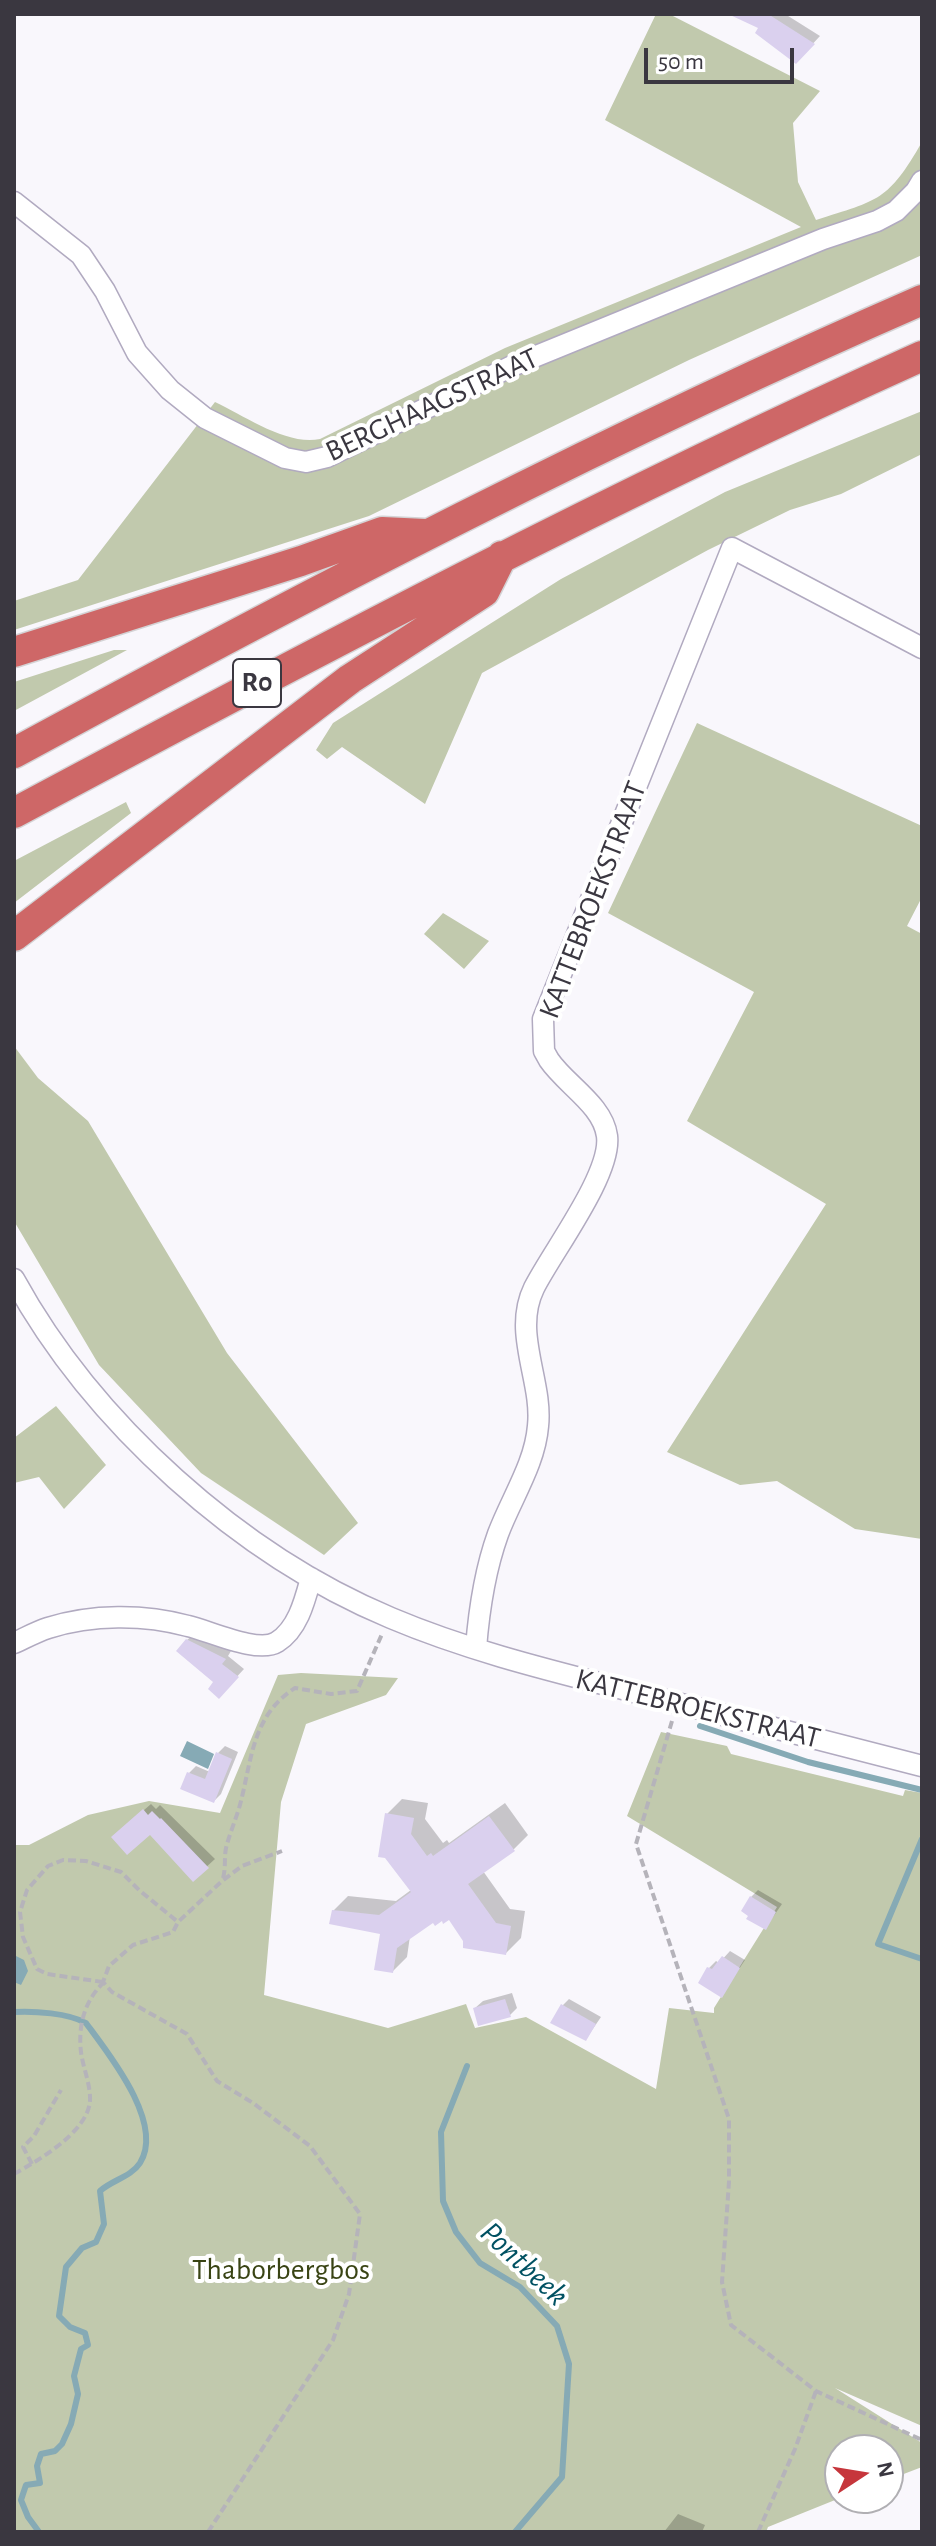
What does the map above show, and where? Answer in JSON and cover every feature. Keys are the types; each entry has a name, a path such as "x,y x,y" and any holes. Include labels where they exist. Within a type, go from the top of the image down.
{"highway":[{"name":"R0","path":"14,753 427,534 707,398 922,300"},
{"name":"R0","path":"14,813 502,556 717,449 922,356"},
{"path":"14,652 301,561 382,532 427,534"},
{"path":"14,936 350,679 484,592 502,556"}],"street":[{"name":"BERGHAAGSTRAAT","path":"14,202 81,255 105,291 137,353 170,390 205,418 285,458 306,462 327,457 512,366 823,239 877,221 896,211 922,181"},
{"name":"KATTEBROEKSTRAAT","path":"476,1648 479,1611 498,1536 536,1443 539,1423 537,1394 526,1335 533,1291 599,1175 606,1154 607,1138 603,1122 544,1051 543,1019 732,548 922,648"},
{"name":"KATTEBROEKSTRAAT","path":"14,1279 85,1386 133,1439 206,1505 311,1578 389,1617 502,1658 922,1766"},
{"path":"14,1643 48,1628 125,1617 186,1625 261,1647 274,1644 295,1623 311,1578"}],"path":[{"path":"222,1881 226,1870 225,1852 241,1799 251,1747 268,1713 295,1688 331,1694 357,1691 389,1617"},
{"path":"677,1703 636,1844 729,2119 729,2182 722,2282 731,2325 816,2391 922,2440"},
{"path":"14,2174 32,2164 77,2128 90,2103 81,2052 82,2013 103,1982 109,1966 133,1945 173,1932 178,1922 242,1866 282,1851"},
{"path":"178,1922 121,1872 86,1861 63,1860 48,1866 27,1890 20,1912 23,1937 37,1969 47,1974 103,1982 112,1992 187,2034 217,2081 253,2103 310,2146 360,2214 349,2294 333,2340 208,2532"},
{"path":"32,2164 23,2147 34,2136 61,2090"},
{"path":"758,2532 795,2449 816,2391"}],"green space":[{"path":"656,14 669,14 820,91 793,123 798,182 816,220 880,196 900,176 922,142 922,255 689,360 369,516 14,630 14,601 78,580 215,402 280,434 307,440 320,439 505,348 801,227 605,120"},
{"path":"922,411 922,454 841,494 790,510 708,550 482,673 425,804 342,747 327,759 316,750 333,723 561,579 725,492"},
{"path":"114,650 127,650 14,711 14,682"},
{"path":"697,723 922,826 922,897 907,926 922,934 922,1539 855,1529 777,1481 740,1485 667,1452 826,1204 687,1121 754,992 608,913"},
{"path":"126,802 131,813 14,903 14,861"},
{"path":"443,913 489,941 464,969 424,934"},
{"path":"14,1046 38,1078 88,1121 227,1353 358,1523 324,1555 201,1473 99,1365 14,1221"},
{"path":"56,1406 106,1465 64,1509 39,1477 14,1483 14,1438"},
{"name":"Thaborbergbos","path":"301,1673 398,1678 386,1695 306,1724 281,1802 264,1995 388,2028 466,2004 475,2028 526,2017 656,2089 669,2008 714,2013 714,2008 777,1907 627,1816 661,1732 727,1746 731,1754 903,1796 905,1790 922,1793 922,2426 835,2388 922,2443 922,2467 904,2474 904,2434 824,2434 824,2504 768,2527 766,2532 14,2532 14,1845 29,1845 88,1815 149,1801 220,1813 278,1675"}],"water":[{"path":"187,1741 214,1754 208,1769 180,1756"},
{"path":"14,1955 24,1960 28,1971 21,1985 14,1982"}],"building":[{"path":"728,14 768,14 815,44 796,64 755,33 758,28"},
{"path":"186,1639 226,1659 222,1664 239,1677 219,1699 208,1689 213,1682 176,1651"},
{"path":"216,1752 232,1759 214,1803 180,1789 187,1772 205,1779"},
{"path":"143,1809 148,1815 152,1811 161,1818 209,1868 193,1882 150,1835 127,1855 111,1837"},
{"path":"385,1813 414,1818 411,1834 427,1856 431,1853 433,1856 489,1816 515,1851 468,1884 496,1923 511,1926 506,1955 463,1948 463,1941 449,1920 435,1926 433,1923 397,1948 393,1973 374,1970 380,1934 329,1924 332,1910 379,1915 411,1892 385,1858 378,1857"},
{"path":"750,1896 776,1912 766,1930 746,1919 748,1916 741,1911"},
{"path":"722,1956 740,1968 722,1998 698,1983 707,1967 712,1969"},
{"path":"505,1999 511,2017 478,2026 473,2008"},
{"path":"561,2004 596,2024 586,2041 550,2023"}],"waterway":[{"path":"700,1726 808,1762 922,1790"},
{"path":"922,1839 878,1944 922,1959"},
{"path":"14,2012 51,2013 86,2023 131,2089 145,2128 146,2147 140,2163 132,2172 100,2191 104,2224 96,2242 82,2248 66,2267 59,2316 70,2327 85,2333 88,2345 81,2349 74,2376 78,2394 71,2424 62,2444 55,2451 41,2454 37,2466 40,2483 26,2485 21,2500 39,2532"},
{"name":"Pontbeek","path":"467,2066 441,2132 443,2201 456,2232 480,2263 520,2287 557,2326 569,2364 562,2477 515,2532"}]}
